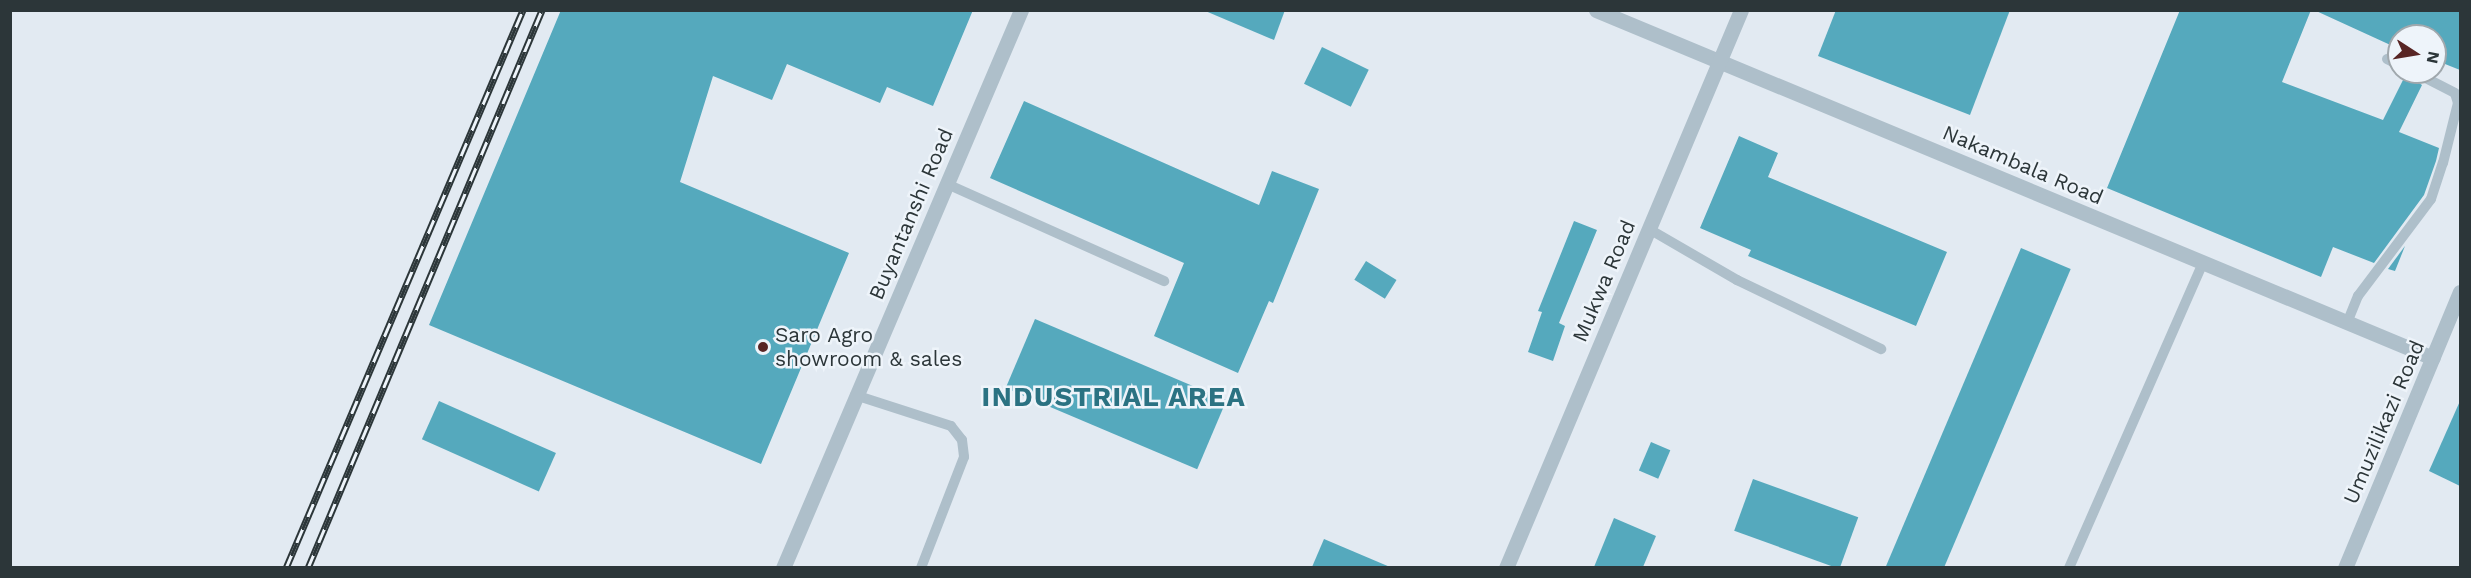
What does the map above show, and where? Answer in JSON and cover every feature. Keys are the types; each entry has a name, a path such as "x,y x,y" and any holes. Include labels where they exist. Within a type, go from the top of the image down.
{"street":[{"name":"Buyantanshi Road","path":"783,567 1022,10"},
{"name":"Nakambala Road","path":"1596,10 2433,358"},
{"name":"Mukwa Road","path":"1506,567 1741,10"},
{"name":"Umuzilikazi Road","path":"2345,567 2460,292"}],"lane":[{"path":"2347,323 2358,296 2431,199 2443,164 2458,103 2455,93 2437,84"},
{"path":"947,184 1164,281"},
{"path":"1649,229 1737,280 1881,349"},
{"path":"2069,567 2203,263"},
{"path":"855,395 951,426 962,440 964,457 921,567"}],"building":[{"path":"561,10 973,10 933,106 887,87 880,103 787,64 772,100 713,76 680,182 849,253 761,464 429,325"},
{"path":"1203,10 1285,10 1274,40"},
{"path":"1836,10 2010,10 1970,115 1818,56"},
{"path":"2180,10 2311,10 2282,82 2383,120 2401,84 2421,84 2399,132 2439,148 2424,195 2374,263 2333,247 2321,277 2107,188"},
{"path":"2314,10 2460,10 2460,70 2447,65 2447,24 2387,24 2387,43"},
{"path":"1322,47 1369,70 1351,107 1304,84"},
{"path":"1024,101 1259,205 1272,171 1319,189 1273,303 1269,301 1238,373 1154,336 1184,263 990,178"},
{"path":"1739,136 1778,153 1768,177 1947,252 1916,326 1748,256 1751,250 1700,228"},
{"path":"1574,221 1597,230 1559,323 1565,326 1553,361 1528,352 1542,312 1538,311"},
{"path":"2405,246 2395,271 2388,269"},
{"path":"2021,248 2071,269 1944,568 1885,567"},
{"path":"1366,261 1397,280 1385,299 1354,280"},
{"path":"1035,319 1226,400 1197,469 1006,388"},
{"path":"439,401 556,453 539,491 422,439"},
{"path":"2460,401 2460,486 2429,471"},
{"path":"1651,442 1670,450 1658,479 1639,471"},
{"path":"1753,479 1858,517 1840,568 1734,531"},
{"path":"1614,518 1656,536 1643,567 1594,567"},
{"path":"1324,539 1390,567 1312,567"}],"railway":[{"path":"286,568 523,10"},
{"path":"308,568 542,10"}],"place":[{"name":"Saro Agro showroom & sales","path":"763,347"}],"district":[{"name":"INDUSTRIAL AREA","path":"1114,398"}]}
